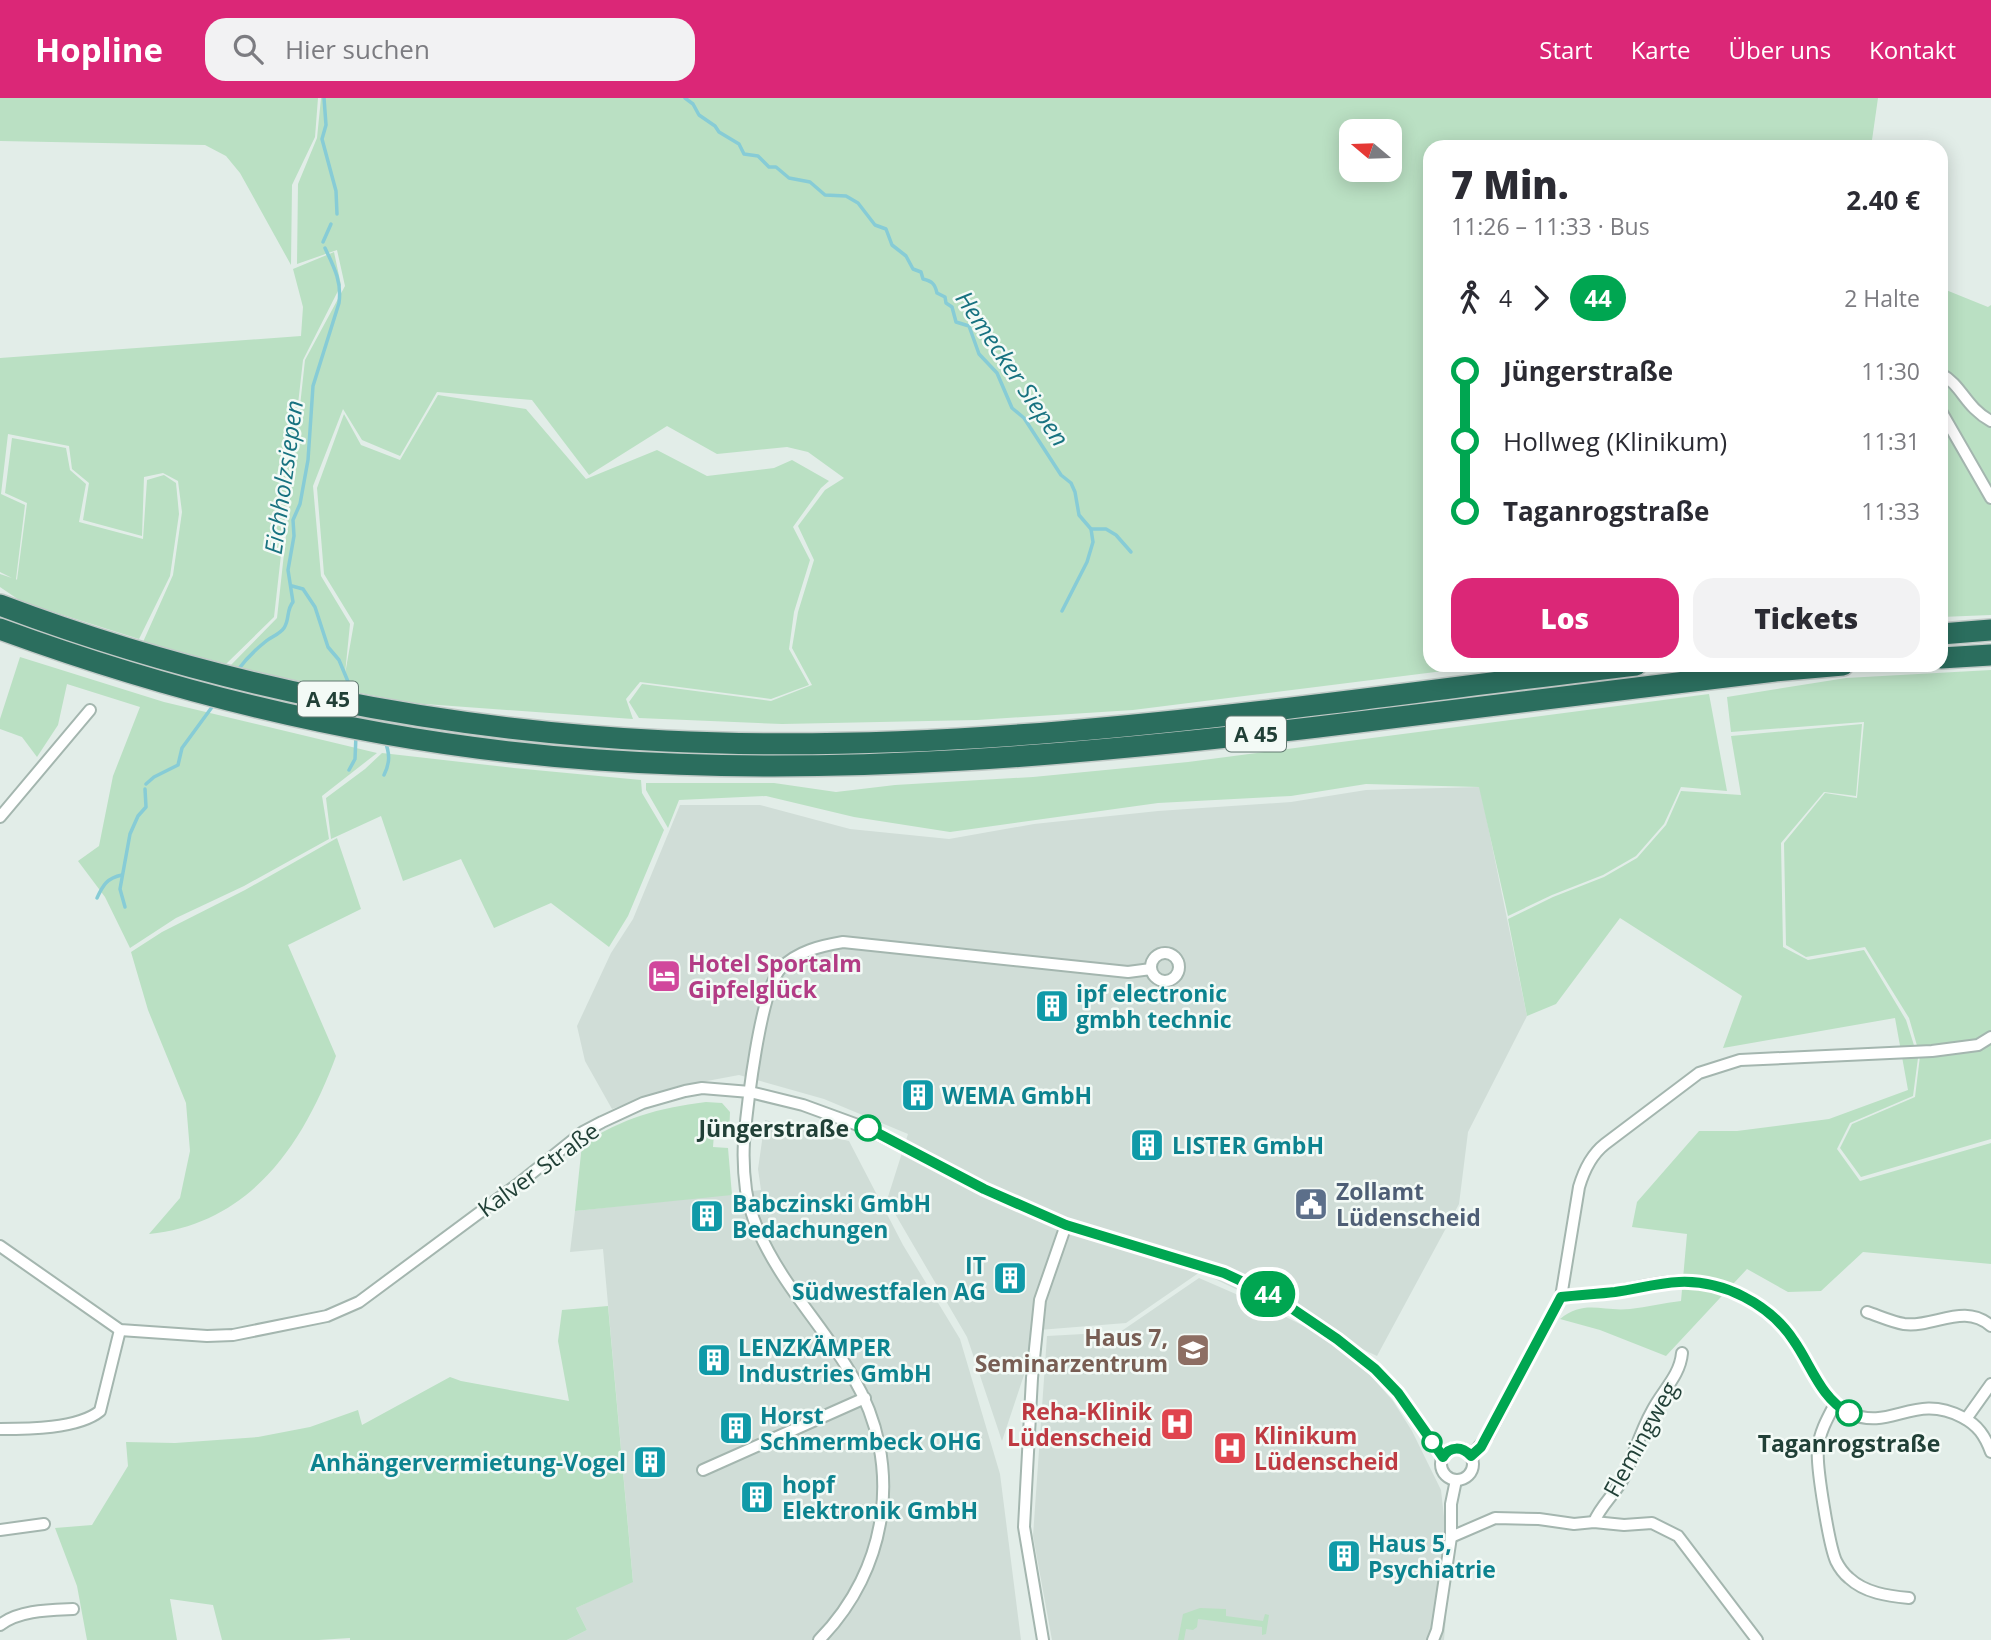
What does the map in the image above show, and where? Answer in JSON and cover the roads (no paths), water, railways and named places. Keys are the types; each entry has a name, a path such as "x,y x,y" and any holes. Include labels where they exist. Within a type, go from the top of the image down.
{"highway":[{"name":"A 45","path":"0,604 61,628 178,663 313,696 458,722 559,734 667,741 827,742 1020,734 1280,708 1578,672"},
{"name":"A 45","path":"0,629 56,650 305,719 474,748 597,760 762,767 893,764 1059,754 1221,739 1767,672"},
{"path":"1948,633 1991,630"},
{"path":"1948,658 1991,655"}],"street":[{"path":"1948,378 1954,381 1960,394 1973,409 1991,421"},
{"path":"1948,423 1991,498"},
{"path":"0,817 90,710"},
{"path":"819,1640 856,1593 877,1543 880,1525 881,1462 878,1440 865,1398 838,1353 780,1270 758,1230 748,1202 744,1145 763,1005 773,979 791,960 819,946 843,942 1128,972 1151,969"},
{"path":"1471,1456 1488,1436 1561,1297 1579,1187 1584,1170 1598,1149 1699,1073 1740,1060 1932,1051 1978,1045 1991,1037"},
{"name":"Kalver Straße","path":"120,1330 207,1336 233,1335 337,1313 359,1302 522,1181 583,1132 643,1103 685,1091 702,1088 750,1092 803,1105 866,1128 984,1189 1066,1225 1224,1273 1275,1297 1337,1339 1375,1369 1398,1393 1443,1457"},
{"path":"1043,1640 1024,1527 1032,1378 1040,1300 1066,1225"},
{"path":"0,1246 120,1330 100,1412 82,1421 26,1429 0,1429"},
{"path":"1561,1297 1682,1281 1731,1291 1758,1305 1783,1325 1835,1404 1852,1414 1871,1418 1886,1418 1910,1410 1934,1407 1949,1410 1979,1429 1991,1452"},
{"path":"1867,1312 1906,1324 1955,1315 1968,1316 1991,1326"},
{"name":"Flemingweg","path":"1594,1522 1600,1509 1624,1477 1652,1409 1679,1370 1682,1353"},
{"path":"1966,1419 1991,1384"},
{"path":"703,1470 865,1398"},
{"path":"1835,1404 1826,1421 1818,1447 1817,1464 1835,1558 1844,1574 1857,1584 1888,1595 1909,1598"},
{"path":"1456,1448 1471,1456 1471,1472 1464,1479 1448,1478 1443,1472 1441,1465 1448,1451 1456,1448"},
{"path":"1433,1640 1437,1630 1451,1537 1451,1504 1456,1480"},
{"path":"1451,1537 1495,1518 1539,1519 1574,1524 1653,1523 1678,1536 1757,1640"},
{"path":"0,1530 44,1524"},
{"path":"0,1625 15,1616 47,1610 73,1609"}],"waterway":[{"name":"Eichholzsiepen","path":"324,98 326,125 322,139 336,191 337,214"},
{"name":"Hemecker Siepen","path":"685,98 693,104 699,115 739,144 744,154 758,156 769,167 776,167 789,178 810,182 825,195 846,196 858,203 875,225 886,229 892,245 906,256 913,269 921,272 923,279 933,283 937,293 945,297 946,303 952,307 956,322 969,326 979,354 997,373 1012,408 1024,418 1061,475 1071,483 1079,515 1091,529 1093,542 1087,562 1062,611"},
{"name":"Eichholzsiepen","path":"323,242 331,224"},
{"name":"Eichholzsiepen","path":"237,671 258,648 282,630 293,602 288,570 294,536 293,520 300,504 308,460 313,386 340,295 334,268 325,248"},
{"path":"1091,529 1106,529 1116,535 1131,552"},
{"path":"292,586 303,589 315,607 328,647 339,660 354,696"},
{"name":"Eichholzsiepen","path":"146,784 178,765 182,748 215,703"},
{"path":"349,770 355,759 356,735"},
{"path":"384,775 389,758 385,741"},
{"name":"Eichholzsiepen","path":"125,907 120,889 130,834 138,816 146,807 145,789"},
{"path":"97,898 106,883 122,875"}],"place":[{"name":"Hotel Sportalm Gipfelglück","path":"664,976"},
{"name":"ipf electronic gmbh technic","path":"1052,1006"},
{"name":"WEMA GmbH","path":"918,1095"},
{"name":"Jüngerstraße","path":"868,1128"},
{"name":"LISTER GmbH","path":"1147,1145"},
{"name":"Zollamt Lüdenscheid","path":"1311,1204"},
{"name":"Babczinski GmbH Bedachungen","path":"707,1216"},
{"name":"IT Südwestfalen AG","path":"1010,1278"},
{"name":"Haus 7, Seminarzentrum","path":"1193,1350"},
{"name":"LENZKÄMPER Industries GmbH","path":"714,1360"},
{"name":"Taganrogstraße","path":"1849,1413"},
{"name":"Reha-Klinik Lüdenscheid","path":"1177,1424"},
{"name":"Horst Schmermbeck OHG","path":"736,1428"},
{"name":"Klinikum Lüdenscheid","path":"1230,1448"},
{"name":"Anhängervermietung-Vogel","path":"650,1462"},
{"name":"hopf Elektronik GmbH","path":"757,1497"},
{"name":"Haus 5, Psychiatrie","path":"1344,1556"}]}
